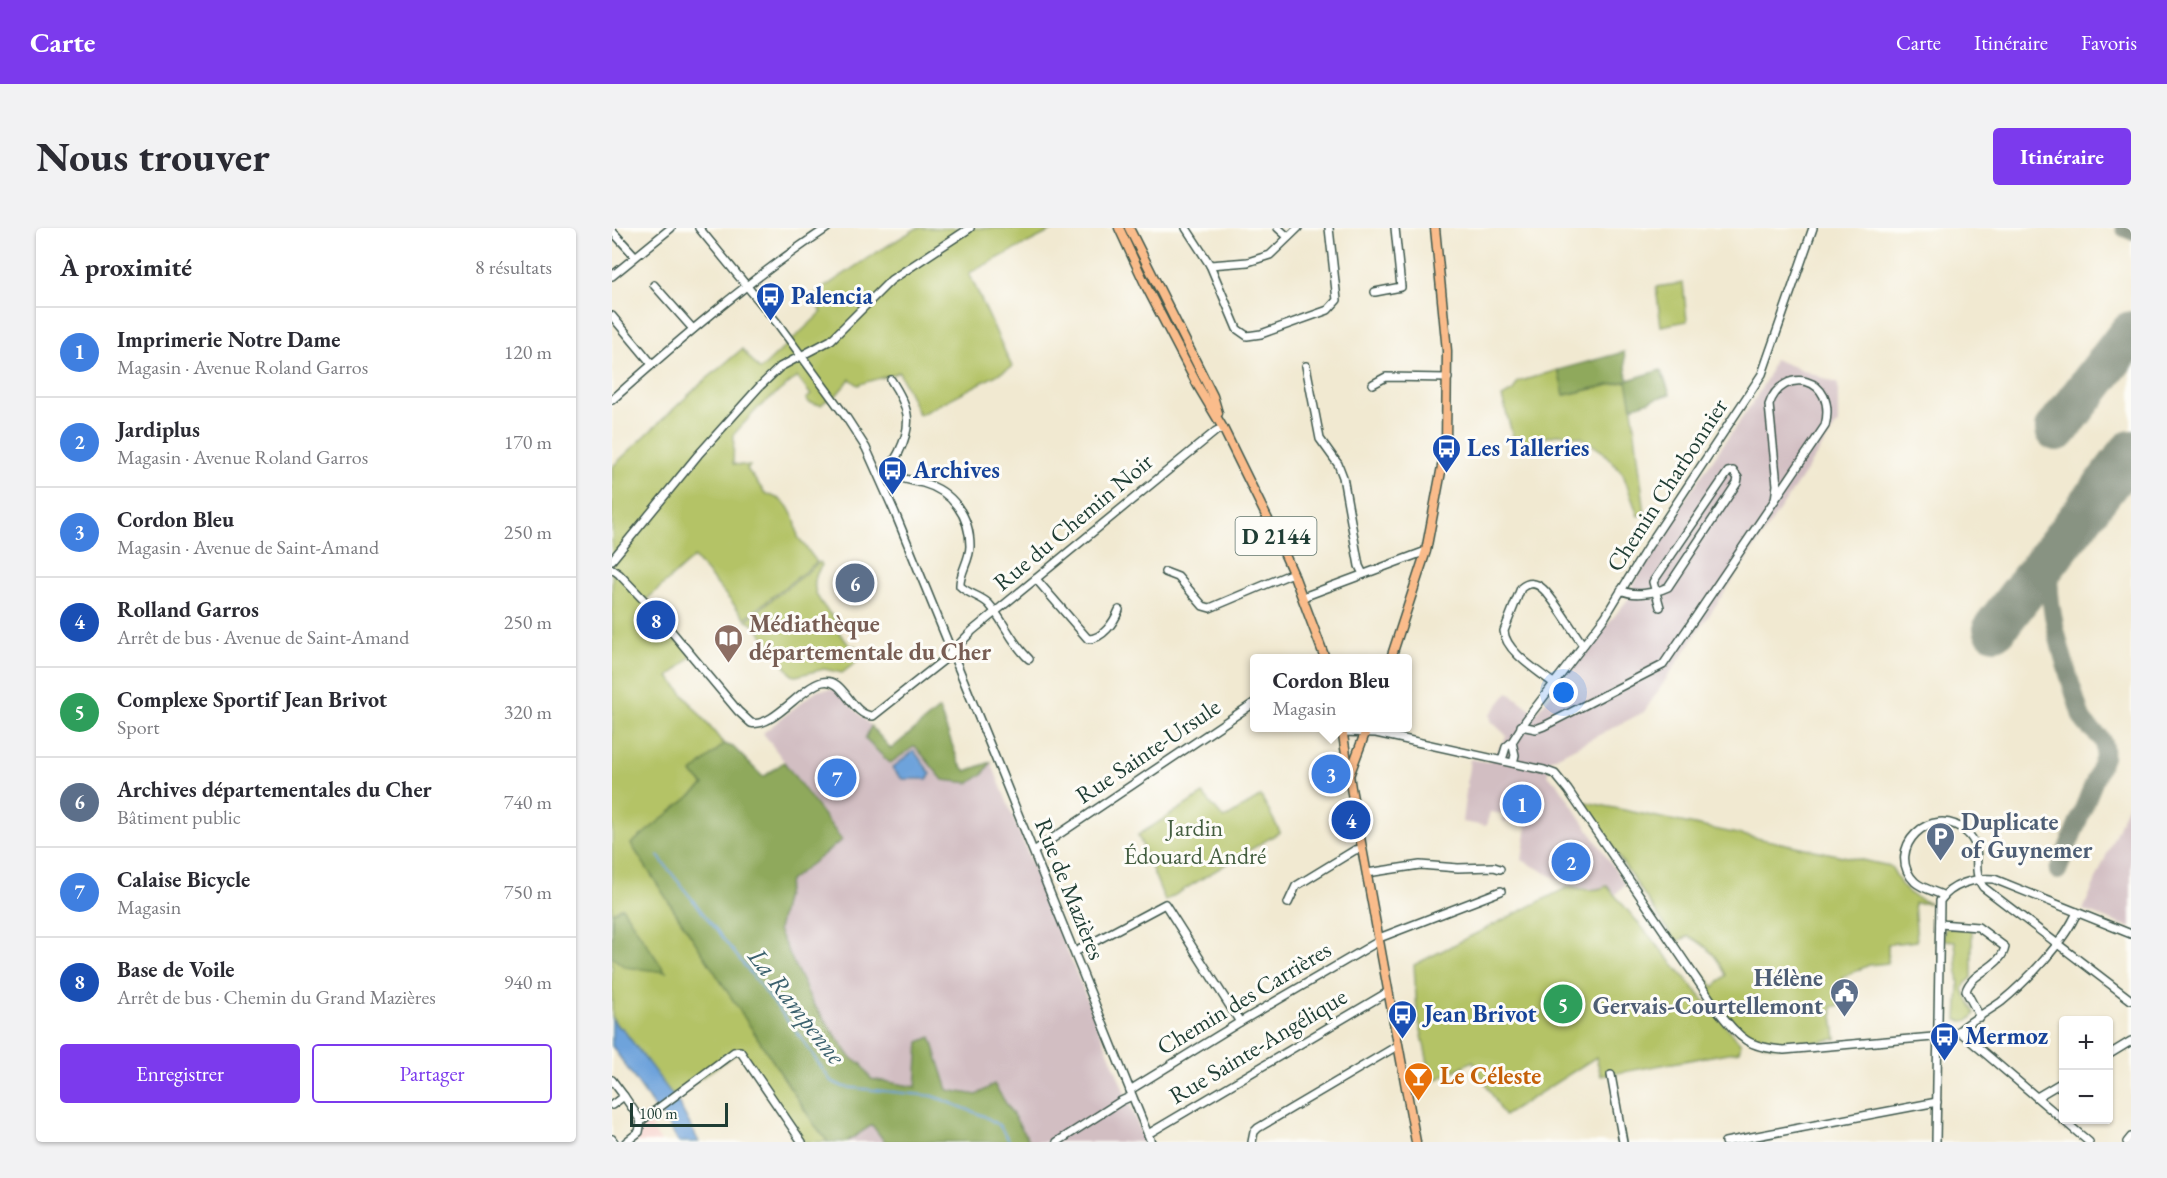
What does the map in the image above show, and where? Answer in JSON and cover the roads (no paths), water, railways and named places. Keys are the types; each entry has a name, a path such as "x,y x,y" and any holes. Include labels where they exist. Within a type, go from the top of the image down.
{"main road":[{"name":"D 2144","path":"1119,228 1147,288 1198,386 1223,428 1293,573 1323,654"},
{"name":"D 2144","path":"1129,228 1213,396 1223,428"},
{"path":"1392,654 1426,551 1446,445 1448,378 1435,228"},
{"path":"1128,248 1137,244"},
{"path":"1147,288 1158,283"},
{"path":"1342,732 1416,1142"},
{"path":"1349,777 1366,732"}],"street":[{"path":"612,276 671,228"},
{"name":"Rue de Mazières","path":"699,228 748,285 856,431 879,478 1034,851 1149,1138"},
{"path":"612,400 693,329 826,228"},
{"path":"612,560 698,455 780,367 831,340 891,280 970,228"},
{"path":"1186,228 1210,265 1237,329 1247,336 1261,334 1328,310 1337,300 1329,228"},
{"path":"1278,228 1288,237"},
{"path":"1210,265 1248,262 1270,255 1298,228"},
{"path":"1375,292 1401,286 1395,228"},
{"name":"Chemin Charbonnier","path":"1502,760 1506,747 1512,742 1521,726 1605,617 1762,374 1813,228"},
{"path":"612,231 635,256"},
{"path":"654,285 693,329"},
{"path":"612,316 652,364"},
{"path":"1306,366 1320,439 1338,464 1343,477 1363,574"},
{"path":"1373,384 1386,377 1448,378"},
{"path":"891,380 908,411 909,421 902,445 891,467 892,472 899,478 935,487 957,506 967,525 970,547 960,586 983,599 996,613 1022,653 1029,659"},
{"path":"1521,726 1536,729 1544,726 1663,665 1775,500 1825,426 1828,413 1827,402 1816,386 1808,382 1798,381 1779,387 1772,395 1769,405 1777,485 1775,500"},
{"name":"Rue du Chemin Noir","path":"612,569 645,601 738,711 751,723 764,723 814,685 827,681 836,684 859,712 873,716 945,659 951,651 1166,471 1216,431 1223,428"},
{"path":"1622,590 1630,595 1655,591 1668,587 1737,483 1738,478 1733,471 1728,472 1653,582 1655,591 1660,607"},
{"path":"879,478 892,472"},
{"path":"1303,597 1426,551"},
{"path":"1165,572 1178,577 1203,606 1210,608 1293,573"},
{"path":"1036,579 1088,639 1094,639 1114,623 1119,610"},
{"path":"1553,683 1512,649 1504,636 1521,588 1532,583 1543,589 1583,645"},
{"name":"Rue Sainte-Ursule","path":"1034,851 1250,706"},
{"path":"1376,732 1550,771 1560,778 1719,1012 1736,1034 1749,1044 1766,1049 1784,1050 1939,1035 1959,1031 2012,992 2057,943 2077,912"},
{"path":"1512,742 1515,754 1514,763"},
{"path":"1944,896 1916,883 1907,872 1904,858 1907,844 1915,832 1927,825 1941,822 1955,824 1967,832 1975,844 1978,858 1975,871 1983,887 2131,1000"},
{"path":"1288,903 1296,886 1355,850 1362,849"},
{"path":"1367,873 1420,865 1500,869"},
{"path":"1936,1142 1940,900 1958,886 1977,879 1994,879 2131,934"},
{"name":"Chemin des Carrières","path":"1057,1142 1240,1022 1379,939 1501,891"},
{"path":"1074,952 1165,904 1240,1022"},
{"path":"1940,924 1973,926 2005,947 2004,952 1990,967 1968,983 1966,991 1980,1017"},
{"name":"Rue Sainte-Angélique","path":"1149,1138 1389,992"},
{"path":"1959,1031 2089,1142"},
{"path":"2113,1052 2131,1041"},
{"path":"1252,1142 1254,1132 1258,1128 1397,1046"},
{"path":"626,1142 639,1132 643,1119 734,1052 740,1052 802,1142"},
{"path":"1611,1075 1623,1142"},
{"path":"612,1080 643,1119"},
{"path":"2037,1097 2059,1084"},
{"path":"612,1105 624,1096"},
{"path":"1725,1142 1937,1102"},
{"path":"2127,1142 2131,1137"}],"water":[{"path":"914,751 931,774 927,779 902,779 892,768"},
{"path":"612,1018 679,1104 699,1142 678,1142 666,1120 654,1107 612,1046"}],"waterway":[{"name":"La Rampenne","path":"658,856 796,1031 831,1081 844,1087 933,1096 984,1116 999,1125 1010,1142"}],"place":[{"name":"Palencia","path":"770,322"},
{"name":"Les Talleries","path":"1446,474"},
{"name":"Archives","path":"892,496"},
{"name":"Archives départementales du Cher","path":"855,583"},
{"name":"Base de Voile","path":"656,620"},
{"name":"Médiathèque départementale du Cher","path":"728,664"},
{"name":"Cordon Bleu","path":"1331,774"},
{"name":"Calaise Bicycle","path":"837,778"},
{"name":"Imprimerie Notre Dame","path":"1522,804"},
{"name":"Rolland Garros","path":"1351,820"},
{"name":"Jardiplus","path":"1571,862"},
{"name":"Duplicate of Guynemer","path":"1940,862"},
{"name":"Complexe Sportif Jean Brivot","path":"1563,1004"},
{"name":"Hélène Gervais-Courtellemont","path":"1844,1018"},
{"name":"Jean Brivot","path":"1403,1040"},
{"name":"Mermoz","path":"1944,1062"},
{"name":"Le Céleste","path":"1419,1102"}],"park label":[{"name":"Jardin Édouard André","path":"1195,842"}]}
